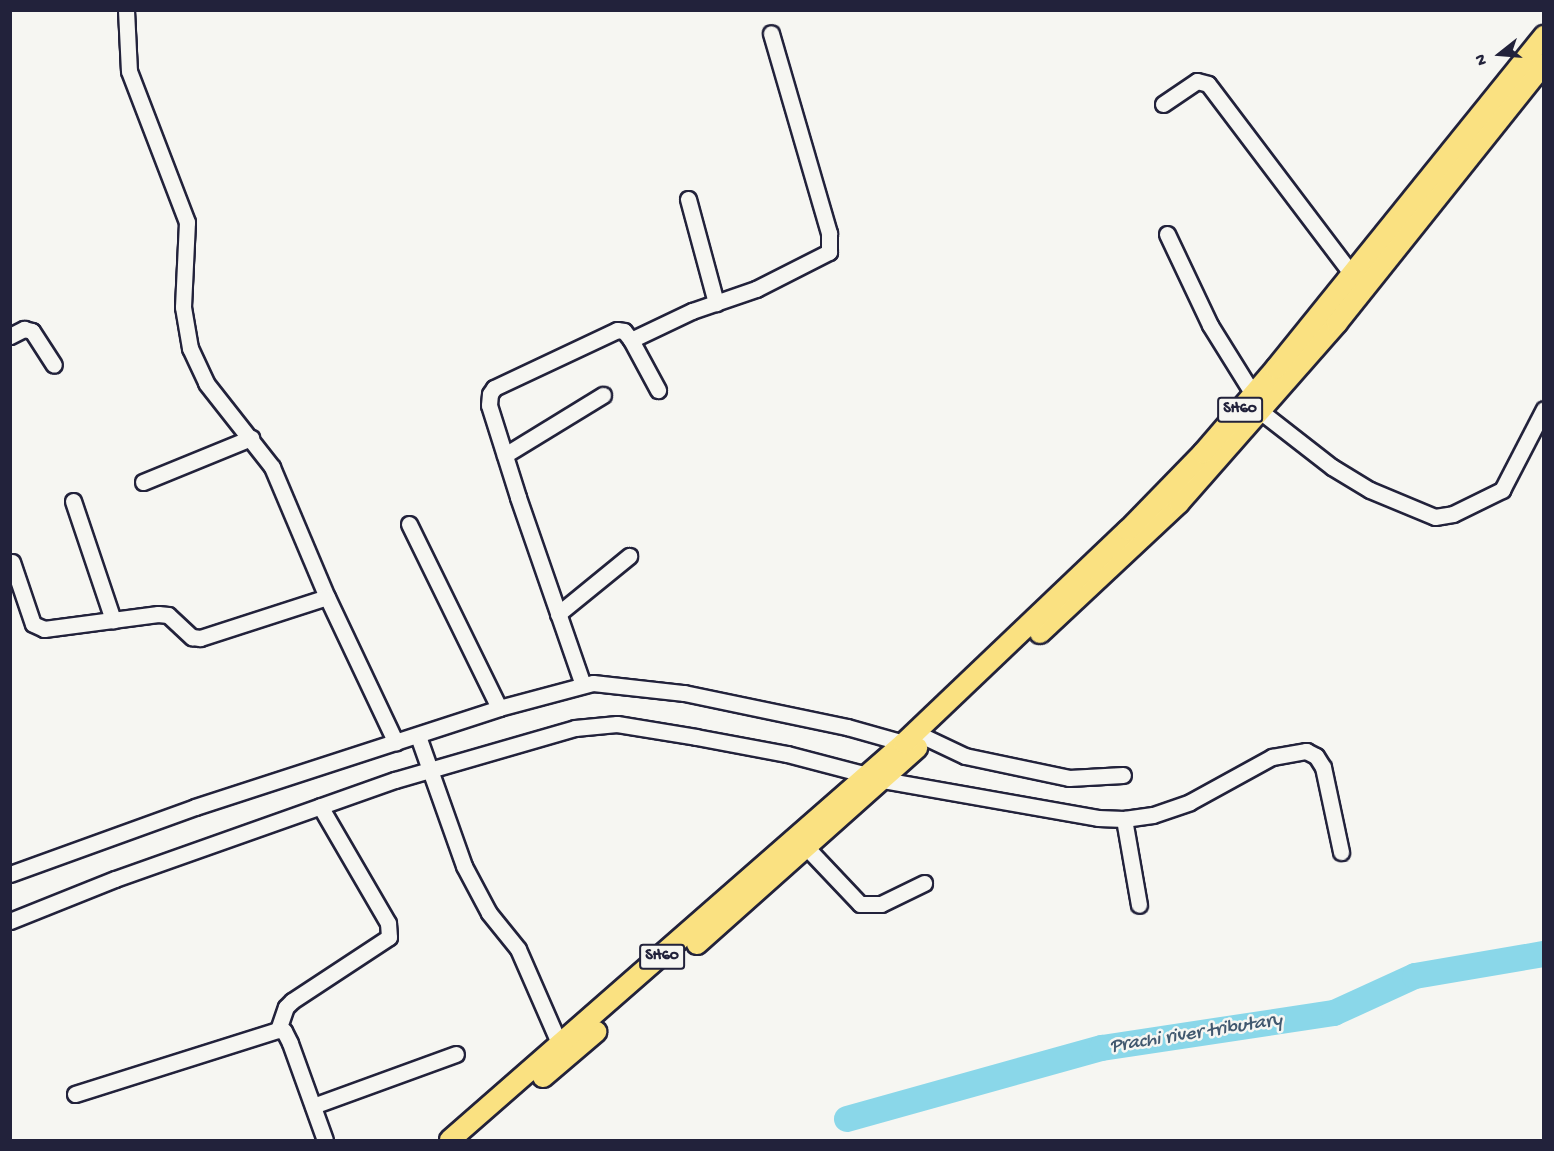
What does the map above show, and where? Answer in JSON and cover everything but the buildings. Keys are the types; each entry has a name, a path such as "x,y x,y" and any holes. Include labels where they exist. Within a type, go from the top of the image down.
{"main road":[{"name":"SH60","path":"468,1133 560,1045 878,775 1179,503 1353,276 1544,36"},
{"name":"SH60","path":"1257,402 1336,323 1544,64"},
{"name":"SH60","path":"450,1140 468,1133 566,1058 807,849 878,775"}],"street":[{"path":"126,10 129,71 187,222 183,307 190,348 206,383 272,467 327,597 396,743"},
{"path":"632,340 692,311 823,258 831,244 771,33"},
{"path":"1163,104 1197,81 1208,84 1353,276"},
{"path":"688,199 716,303"},
{"path":"1167,234 1210,325 1257,402 1332,467 1370,490 1435,517 1453,514 1502,490 1544,409"},
{"path":"10,336 24,329 32,331 54,365"},
{"path":"584,685 558,614 489,405 494,388 617,330 624,331 632,340 658,390"},
{"path":"505,455 603,395"},
{"path":"144,482 251,438"},
{"path":"73,501 113,620"},
{"path":"409,524 499,708"},
{"path":"558,614 629,556"},
{"path":"12,562 33,624 38,628 168,615 192,637 200,638 327,597"},
{"path":"10,874 195,807 396,743 418,739 499,708 584,685 610,683 684,693 847,727 911,745 1069,778 1123,775"},
{"path":"10,921 115,879 426,768 575,728 617,724 787,754 878,775 1098,818 1124,819 1153,815 1190,802 1272,757 1306,752 1316,756 1323,766 1341,852"},
{"path":"418,739 426,768 464,866 489,913 518,949 560,1045"},
{"path":"278,1030 285,1007 292,1001 389,937 388,923 320,806"},
{"path":"1124,819 1139,905"},
{"path":"807,849 860,904 881,904 924,883"},
{"path":"75,1094 278,1030 284,1031 325,1140"},
{"path":"313,1106 456,1054"}],"waterway":[{"name":"Prachi river tributary","path":"847,1119 1102,1048 1334,1013 1415,976 1544,954"}]}
